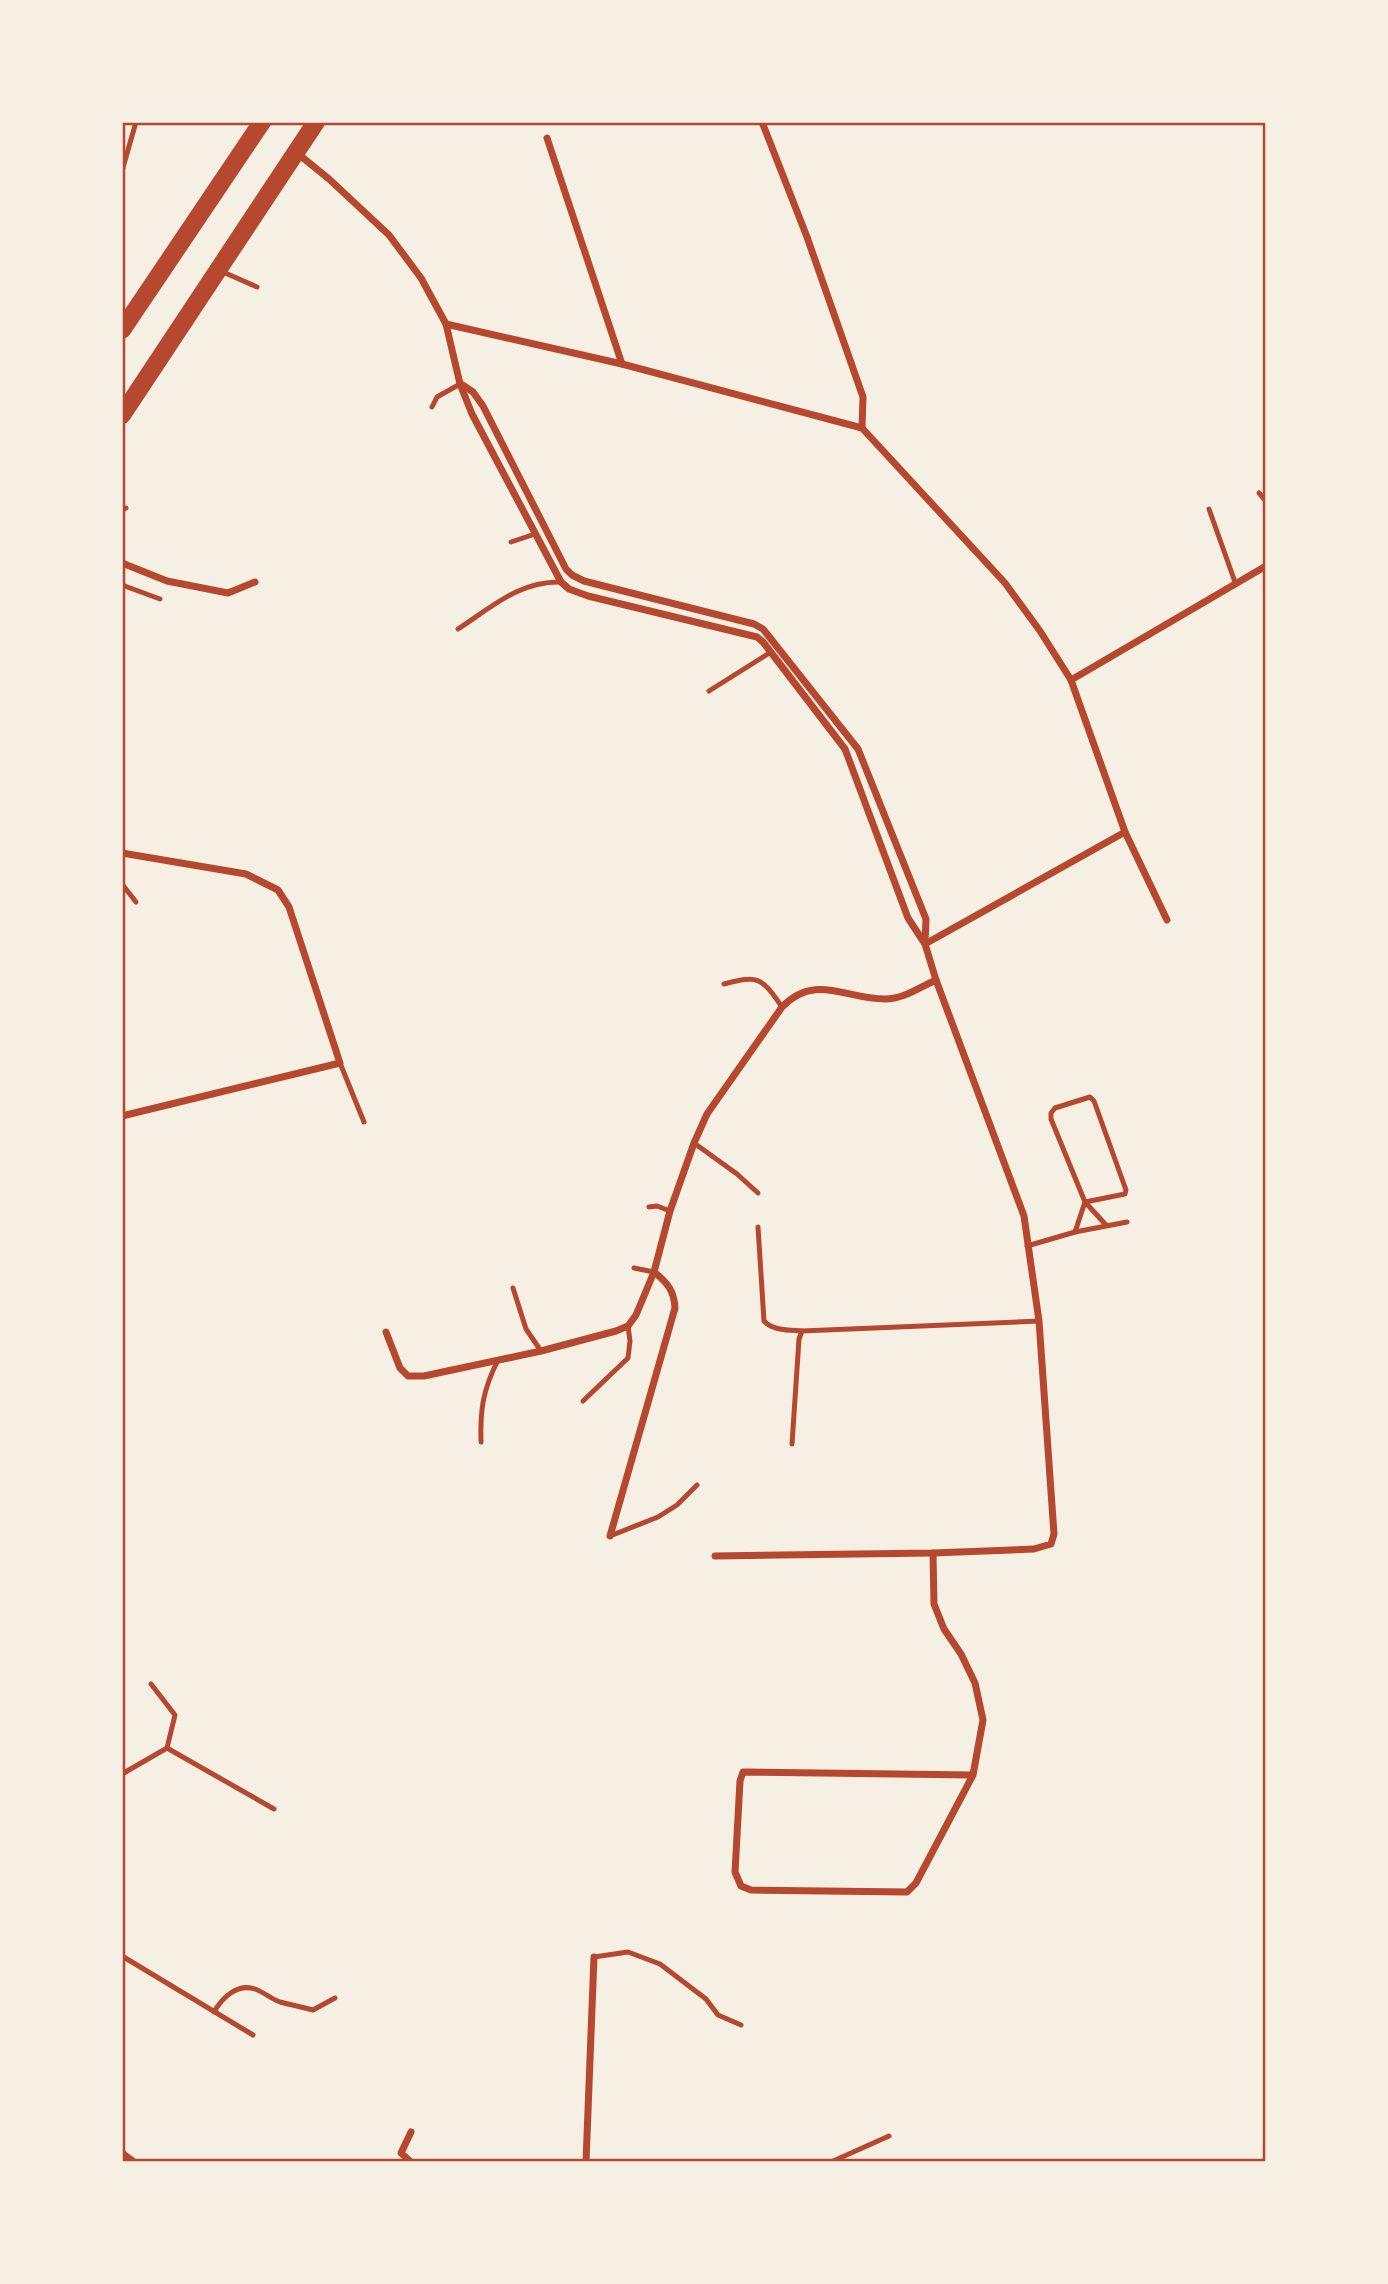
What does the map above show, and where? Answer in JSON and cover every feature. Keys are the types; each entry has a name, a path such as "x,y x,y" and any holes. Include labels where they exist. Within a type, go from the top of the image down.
{"main road":[{"path":"122,331 262,122"},
{"path":"122,415 220,271 316,122"}],"street":[{"path":"762,122 807,237 863,397 862,428"},
{"path":"547,138 622,364"},
{"path":"296,153 330,179 389,235 421,278 446,324 460,384 472,414 561,582 569,589 588,596 757,638 771,652 845,749 908,918 925,944 1024,1216 1039,1321 1054,1534 1051,1545 1034,1549 933,1553 715,1556"},
{"path":"446,324 622,364 862,428 1005,583 1071,680 1125,832 1167,920"},
{"path":"460,384 473,392 483,406 572,576 754,624 771,638 858,749 926,919 925,944"},
{"path":"122,563 167,581 228,593 254,582"},
{"path":"1071,680 1265,566"},
{"path":"925,944 1125,832"},
{"path":"122,853 246,874 278,890 289,907 340,1063 122,1116"},
{"path":"386,1332 400,1368 408,1376 424,1376 541,1351 628,1326 636,1315 654,1272 670,1211 707,1114 782,1007 793,996 813,988 886,999 905,995 936,979"},
{"path":"610,1536 676,1308 674,1293 666,1281 654,1272"},
{"path":"933,1553 934,1604 944,1629 961,1654 975,1683 983,1720 973,1775 916,1883 907,1892 751,1891 741,1886 735,1872 740,1781 744,1772 973,1775"},
{"path":"586,2161 594,1957"},
{"path":"411,2133 401,2153 411,2161"},
{"path":"122,2153 134,2161"}],"lane":[{"path":"122,171 136,122"},
{"path":"220,271 257,287"},
{"path":"432,407 438,397 460,384"},
{"path":"1259,493 1265,501"},
{"path":"1209,509 1235,582"},
{"path":"511,542 535,534"},
{"path":"458,629 507,596 541,581 561,582"},
{"path":"122,586 160,599"},
{"path":"709,691 771,652"},
{"path":"122,884 136,902"},
{"path":"724,984 750,977 764,984 782,1007"},
{"path":"340,1063 364,1122"},
{"path":"1084,1202 1125,1194 1126,1190 1094,1101 1090,1097 1055,1108 1051,1119 1084,1202 1106,1225"},
{"path":"694,1143 758,1193"},
{"path":"1075,1232 1084,1202"},
{"path":"649,1207 657,1206 670,1211"},
{"path":"1027,1246 1075,1232 1127,1222"},
{"path":"758,1227 764,1321 767,1325 802,1331 1039,1321"},
{"path":"634,1268 654,1272"},
{"path":"513,1287 526,1329 541,1351"},
{"path":"583,1401 628,1359 628,1326"},
{"path":"792,1444 799,1339 802,1331"},
{"path":"481,1442 480,1410 487,1382 498,1360"},
{"path":"610,1536 658,1517 677,1505 697,1485"},
{"path":"122,1774 167,1748 175,1715 151,1684"},
{"path":"167,1748 274,1809"},
{"path":"594,1957 628,1952 660,1964 706,1999 719,2015 741,2025"},
{"path":"122,1956 253,2035"},
{"path":"214,2012 228,1994 238,1989 254,1988 279,2002 313,2010 335,1998"},
{"path":"831,2161 889,2136"}]}
